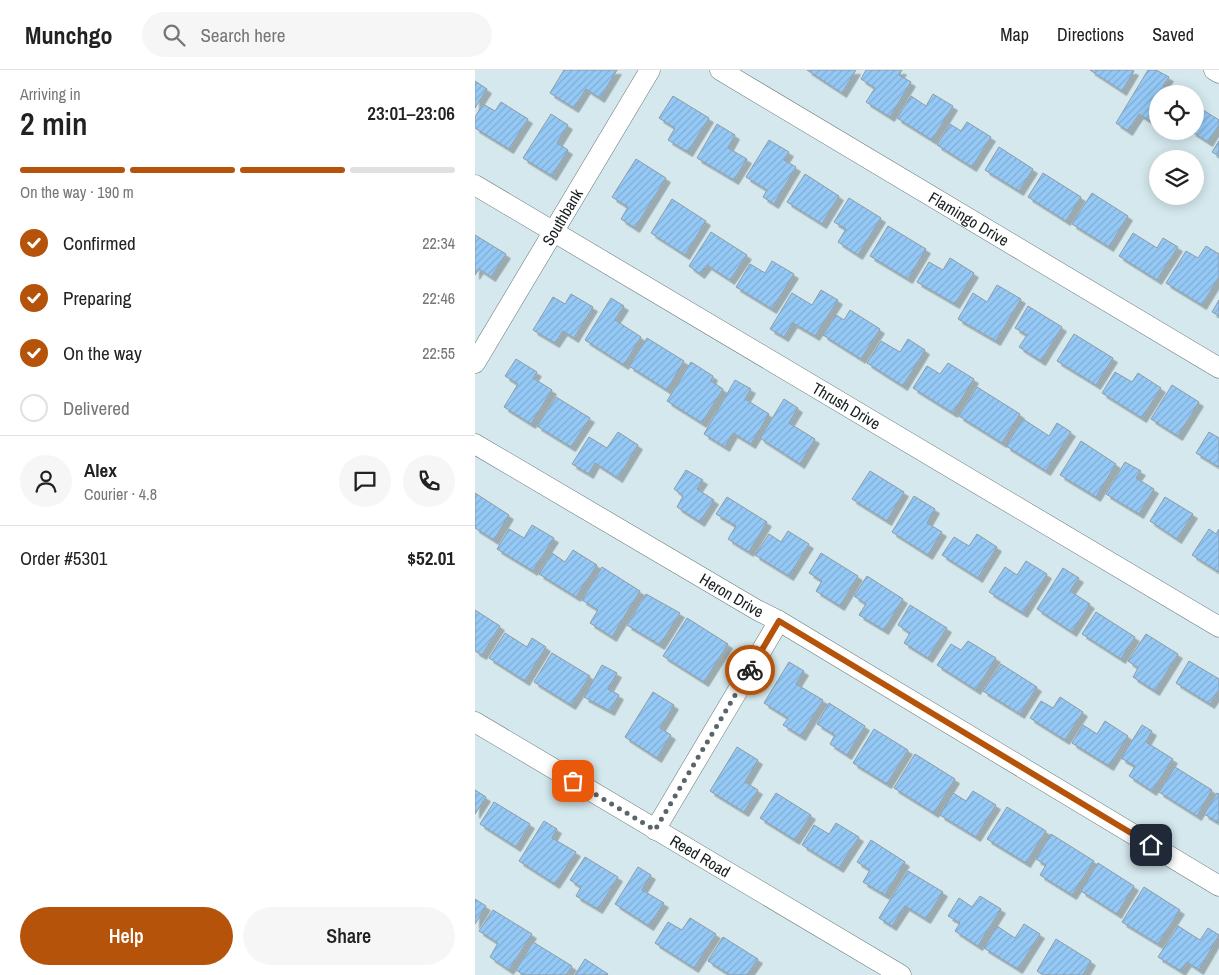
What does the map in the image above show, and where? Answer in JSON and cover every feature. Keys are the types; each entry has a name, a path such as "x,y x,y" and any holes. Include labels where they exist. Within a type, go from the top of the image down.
{"street":[{"name":"Southbank","path":"475,363 650,70"},
{"name":"Flamingo Drive","path":"720,70 1219,368"},
{"path":"1214,70 1219,73"},
{"name":"Thrush Drive","path":"475,185 1219,627"},
{"name":"Heron Drive","path":"475,444 757,610 779,621 1219,886"},
{"path":"655,830 779,621"},
{"name":"Reed Road","path":"475,722 901,975"}],"building":[{"path":"564,70 617,70 600,98 586,89 574,108 550,93"},
{"path":"807,70 856,70 842,93"},
{"path":"866,70 902,70 899,75 911,82 890,117 866,102 875,88 861,79"},
{"path":"1090,70 1132,70 1134,71 1122,91"},
{"path":"1148,70 1156,70 1169,77 1164,85 1149,85 1149,120 1139,114 1128,131 1116,123"},
{"path":"475,81 487,89 475,108"},
{"path":"933,94 953,106 932,140 897,118 911,96 926,106"},
{"path":"673,96 709,118 688,152 668,140 675,128 659,118"},
{"path":"501,102 528,119 509,149 475,128 475,117 483,104 495,111"},
{"path":"1204,111 1219,120 1219,125 1208,142 1204,139"},
{"path":"551,114 568,125 557,143 568,150 552,176 523,158"},
{"path":"967,122 991,137 972,167 937,145 950,124 961,131"},
{"path":"717,124 735,135 728,148 747,159 734,180 697,158"},
{"path":"769,140 789,152 784,160 796,167 774,204 763,197 767,190 746,177"},
{"path":"1219,141 1219,156 1212,152"},
{"path":"999,147 1033,169 1019,191 985,170"},
{"path":"636,159 666,178 635,228 621,219 628,207 612,197"},
{"path":"1043,173 1081,197 1066,221 1028,197"},
{"path":"805,174 839,196 822,224 787,202"},
{"path":"1092,193 1128,216 1109,247 1072,224"},
{"path":"849,198 881,218 858,255 838,242 846,229 834,222"},
{"path":"672,199 706,221 685,255 651,233"},
{"path":"888,226 926,249 908,279 870,256"},
{"path":"711,232 747,255 730,280 707,265 700,274 689,266"},
{"path":"1133,233 1157,248 1163,238 1178,247 1157,280 1119,256"},
{"path":"475,235 506,254 491,277 479,269 475,275"},
{"path":"1206,246 1219,254 1219,277 1202,305 1166,283 1186,251 1198,258"},
{"path":"950,258 974,273 955,304 917,282 929,262 943,270"},
{"path":"772,261 794,274 772,309 736,287 750,264 765,273"},
{"path":"997,285 1021,299 996,341 958,319 973,293 987,302"},
{"path":"821,290 838,300 815,336 793,323 784,337 770,329 792,293 812,305"},
{"path":"571,294 593,307 574,338 563,331 555,343 533,330 553,297 565,304"},
{"path":"611,298 624,306 615,320 641,337 624,365 585,340"},
{"path":"1219,300 1219,316 1212,312"},
{"path":"1028,306 1062,327 1041,361 1019,347 1027,335 1015,328"},
{"path":"850,310 880,329 861,359 823,335 836,315 844,320"},
{"path":"1074,334 1113,358 1096,385 1057,361"},
{"path":"647,338 684,361 667,390 629,366"},
{"path":"908,339 925,350 903,386 867,363 881,341 900,352"},
{"path":"516,359 537,372 533,378 552,390 531,424 504,407 518,384 505,376"},
{"path":"691,362 713,376 711,381 723,389 702,423 667,401"},
{"path":"948,363 974,379 953,413 913,388 927,366 940,374"},
{"path":"1115,372 1132,382 1138,373 1161,388 1142,418 1102,393"},
{"path":"735,380 751,389 745,399 769,414 751,444 733,433 725,447 704,434"},
{"path":"1172,385 1199,402 1178,436 1151,419"},
{"path":"977,387 1020,414 1002,443 959,416"},
{"path":"556,397 590,418 571,447 537,426"},
{"path":"784,399 798,408 789,423 815,439 800,464 760,438"},
{"path":"1023,419 1049,436 1057,423 1071,432 1046,471 1006,446"},
{"path":"618,432 638,445 618,478 595,463 589,474 572,464 589,437 607,448"},
{"path":"1209,432 1219,438 1219,467 1196,453"},
{"path":"1081,441 1116,464 1096,497 1060,475"},
{"path":"1125,462 1141,471 1136,478 1154,489 1139,514 1106,494"},
{"path":"686,470 703,480 697,489 714,500 700,522 677,507 683,496 674,489"},
{"path":"870,471 904,492 887,521 852,499"},
{"path":"475,493 509,515 494,540 475,528"},
{"path":"914,496 935,509 927,523 942,532 928,555 892,532"},
{"path":"727,497 767,522 749,552 728,539 736,526 716,514"},
{"path":"1165,497 1193,514 1177,539 1150,521"},
{"path":"532,525 554,538 533,571 497,549 509,529 524,538"},
{"path":"1209,529 1216,534 1219,529 1219,572 1192,555"},
{"path":"788,531 809,544 789,576 755,555 769,534 781,542"},
{"path":"977,534 997,547 978,578 942,555 954,537 969,546"},
{"path":"573,550 597,565 576,597 539,574 552,553 565,562"},
{"path":"821,553 858,576 840,606 816,591 822,581 809,573"},
{"path":"1026,561 1047,574 1023,613 989,592 1005,567 1017,575"},
{"path":"602,567 640,591 612,637 590,623 598,610 582,600"},
{"path":"1063,568 1079,578 1070,591 1090,604 1072,632 1037,609"},
{"path":"867,576 903,599 884,630 859,615 866,604 854,596"},
{"path":"646,594 680,613 660,645 627,625"},
{"path":"910,605 947,628 928,658 904,643 910,633 898,625"},
{"path":"475,610 500,626 482,655 475,651"},
{"path":"1096,612 1135,637 1121,659 1082,634"},
{"path":"687,618 728,644 704,682 663,656"},
{"path":"505,633 527,647 532,638 546,647 525,681 489,658"},
{"path":"1146,634 1178,654 1155,691 1133,677 1138,668 1128,661"},
{"path":"968,641 996,658 976,690 937,665 951,644 961,650"},
{"path":"552,653 590,676 571,705 534,682"},
{"path":"1189,661 1219,679 1219,690 1210,704 1176,683"},
{"path":"789,662 804,671 796,684 823,700 801,736 783,725 788,718 764,703"},
{"path":"1001,664 1037,687 1020,714 983,691"},
{"path":"602,665 617,673 608,689 619,695 610,711 584,697"},
{"path":"653,692 674,705 660,728 671,735 657,758 625,737"},
{"path":"1060,697 1083,712 1065,740 1030,718 1041,701 1053,708"},
{"path":"829,703 865,726 847,755 830,744 835,735 817,724"},
{"path":"1105,721 1128,736 1109,766 1072,743 1083,725 1097,734"},
{"path":"1142,725 1152,731 1146,742 1173,759 1152,791 1129,776 1135,766 1121,758"},
{"path":"874,729 908,750 887,784 853,763"},
{"path":"737,747 758,760 745,782 758,790 744,812 710,791"},
{"path":"915,754 955,779 934,813 894,788"},
{"path":"1175,767 1212,790 1197,816 1159,792"},
{"path":"475,790 486,797 475,814"},
{"path":"973,791 996,805 976,837 940,815 953,793 966,801"},
{"path":"776,793 811,815 795,840 760,818"},
{"path":"1217,793 1219,794 1219,823 1204,814"},
{"path":"494,802 530,824 516,847 480,824"},
{"path":"1007,807 1046,831 1026,863 987,839"},
{"path":"544,821 557,829 552,838 576,852 555,884 519,861"},
{"path":"836,823 859,837 839,868 802,845 814,825 829,834"},
{"path":"1051,834 1094,861 1072,895 1040,875 1046,865 1036,859"},
{"path":"871,840 905,862 885,895 863,882 870,870 857,862"},
{"path":"585,857 618,877 598,909 576,896 581,887 570,880"},
{"path":"1098,863 1134,886 1117,914 1081,891"},
{"path":"638,867 651,875 642,890 664,903 649,926 615,904"},
{"path":"908,871 943,892 926,919 905,906 892,926 879,918"},
{"path":"1144,887 1180,910 1158,944 1122,922"},
{"path":"980,896 1001,909 978,946 955,931 960,923 948,916 959,898 972,907"},
{"path":"475,899 486,906 475,924"},
{"path":"493,910 532,934 509,970 490,957 498,943 479,931"},
{"path":"690,918 716,934 694,968 655,943 668,922 682,930"},
{"path":"1024,924 1040,934 1018,969 984,948 997,926 1015,938"},
{"path":"1178,926 1200,940 1208,928 1219,935 1199,970 1187,962 1181,971 1158,957"},
{"path":"723,937 758,959 747,975 730,975 708,961"},
{"path":"1056,939 1091,961 1083,975 1043,975 1037,971"},
{"path":"533,942 572,966 566,975 524,975 516,970"},
{"path":"585,959 608,974 575,975"}],"way so far":[{"path":"573,781 655,830 750,670"}],"route":[{"path":"750,670 779,621 1151,845"}]}
